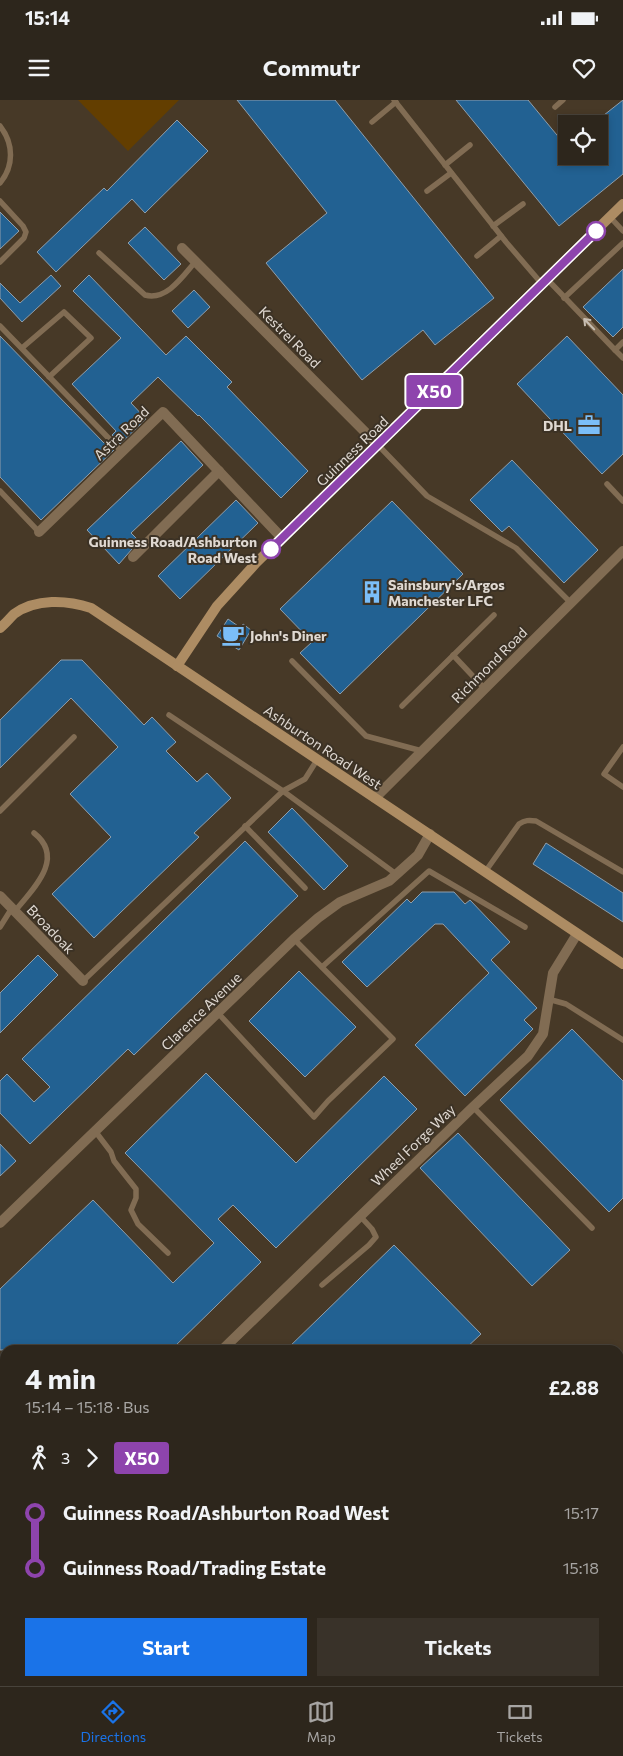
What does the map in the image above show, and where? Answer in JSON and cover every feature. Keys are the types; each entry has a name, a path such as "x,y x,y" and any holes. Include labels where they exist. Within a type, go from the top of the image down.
{"main road":[{"name":"Guinness Road","path":"177,666 217,606 256,563 623,204"},
{"name":"Ashburton Road West","path":"0,628 16,613 30,606 46,602 76,603 91,608 623,964"}],"street":[{"name":"Kestrel Road","path":"182,248 378,445"},
{"name":"Astra Road","path":"39,532 163,412 282,538"},
{"path":"133,556 219,471"},
{"name":"Richmond Road","path":"375,798 623,551"},
{"name":"Clarence Avenue","path":"0,1223 294,939 340,902 389,881 418,855 430,834"},
{"name":"Broadoak","path":"0,896 83,980"},
{"name":"Wheel Forge Way","path":"227,1345 528,1056 543,1034 553,973 577,934"}],"lane":[{"path":"555,107 563,100"},
{"path":"372,122 395,101 501,236 623,358"},
{"path":"0,126 10,142 11,157 8,171 0,183"},
{"path":"445,165 470,145"},
{"path":"427,192 451,173"},
{"path":"0,201 24,226 26,232 24,238 0,262"},
{"path":"493,226 523,204"},
{"path":"610,217 623,231"},
{"path":"477,256 501,236"},
{"path":"564,298 623,242"},
{"path":"98,253 145,295 153,297 169,290 196,261"},
{"path":"22,348 64,312 91,338 49,377"},
{"path":"0,326 122,452"},
{"path":"615,350 623,342"},
{"path":"378,445 427,496 516,548 571,603"},
{"path":"607,484 623,501"},
{"path":"0,491 39,532"},
{"path":"402,706 494,615"},
{"path":"453,656 485,688"},
{"path":"292,661 366,736 422,751"},
{"path":"169,715 283,791 396,874"},
{"path":"0,811 74,737"},
{"path":"623,747 604,774 623,786"},
{"path":"83,980 283,791 305,779 317,760"},
{"path":"485,872 519,824 530,820 536,821 623,872"},
{"path":"245,826 304,888"},
{"path":"0,927 44,876 48,857 42,840 34,833"},
{"path":"322,966 429,871 525,927"},
{"path":"218,1013 314,1117 328,1101 393,1039 294,939"},
{"path":"548,999 566,1004 623,1040"},
{"path":"473,1107 592,1228"},
{"path":"95,1132 111,1152 114,1161 136,1189 136,1198 131,1210 138,1224 168,1253"},
{"path":"322,1285 376,1237 372,1229 360,1216"}],"shaded area":[{"path":"0,100 623,100 623,1345 0,1345"},
{"path":"78,100 179,100 128,151"}],"building":[{"path":"237,100 335,100 494,298 435,345 423,330 362,380 266,263 327,213"},
{"path":"456,100 528,100 558,136 558,165 608,165 608,115 604,115 623,100 623,174 559,226"},
{"path":"177,120 208,151 145,213 132,199 56,272 37,252 104,188 107,191"},
{"path":"0,212 19,231 0,249"},
{"path":"145,227 181,264 164,280 128,243"},
{"path":"623,269 623,327 613,337 583,307"},
{"path":"51,275 61,286 22,322 0,298 0,283 20,303"},
{"path":"89,275 166,355 186,336 232,382 227,387 308,471 281,498 199,415 158,377 131,403 146,419 120,444 112,435 116,431 72,384 121,338 73,291"},
{"path":"194,290 210,307 188,328 172,311"},
{"path":"0,336 104,443 105,441 114,450 41,520 0,477"},
{"name":"DHL","path":"567,336 623,395 623,454 602,474 517,384"},
{"path":"181,441 203,465 131,533 139,541 119,564 87,530"},
{"path":"512,460 598,550 564,583 509,526 502,532 470,500"},
{"path":"236,500 258,523 180,599 158,576"},
{"name":"Sainsbury's/Argos Manchester LFC","path":"392,501 463,574 340,694 300,653 312,642 280,609"},
{"name":"John's Diner","path":"228,619 241,628 243,624 251,630 239,650 217,636"},
{"path":"61,660 82,660 144,725 152,717 176,742 166,751 197,782 207,773 231,798 194,833 199,837 94,938 52,894 111,837 70,794 118,747 71,698 0,768 0,720"},
{"path":"292,808 348,866 324,890 268,832"},
{"path":"245,841 298,896 134,1055 128,1049 30,1144 0,1113 0,1081 7,1074 34,1102 50,1087 22,1059"},
{"path":"546,843 623,893 623,922 533,864"},
{"path":"422,892 454,892 465,904 470,900 510,942 491,960 537,1008 524,1020 533,1029 465,1096 415,1045 489,973 443,924 435,924 367,987 342,962 407,899 411,903"},
{"path":"38,955 58,975 0,1033 0,993"},
{"path":"299,971 356,1027 305,1077 249,1021"},
{"path":"572,1029 623,1081 623,1198 609,1212 500,1100"},
{"path":"206,1073 296,1163 384,1076 417,1109 276,1248 233,1205 218,1219 261,1262 176,1345 0,1345 0,1289 93,1200 173,1283 214,1243 125,1153"},
{"path":"458,1133 570,1250 532,1286 420,1168"},
{"path":"0,1144 16,1161 0,1176"},
{"path":"394,1245 481,1334 469,1345 291,1345"}],"bus line":[{"name":"X50","path":"271,549 596,231"}],"place":[{"name":"DHL","path":"589,425"},
{"name":"Guinness Road/Ashburton Road West","path":"271,549"},
{"name":"Sainsbury's/Argos Manchester LFC","path":"372,592"},
{"name":"John's Diner","path":"233,635"}]}
